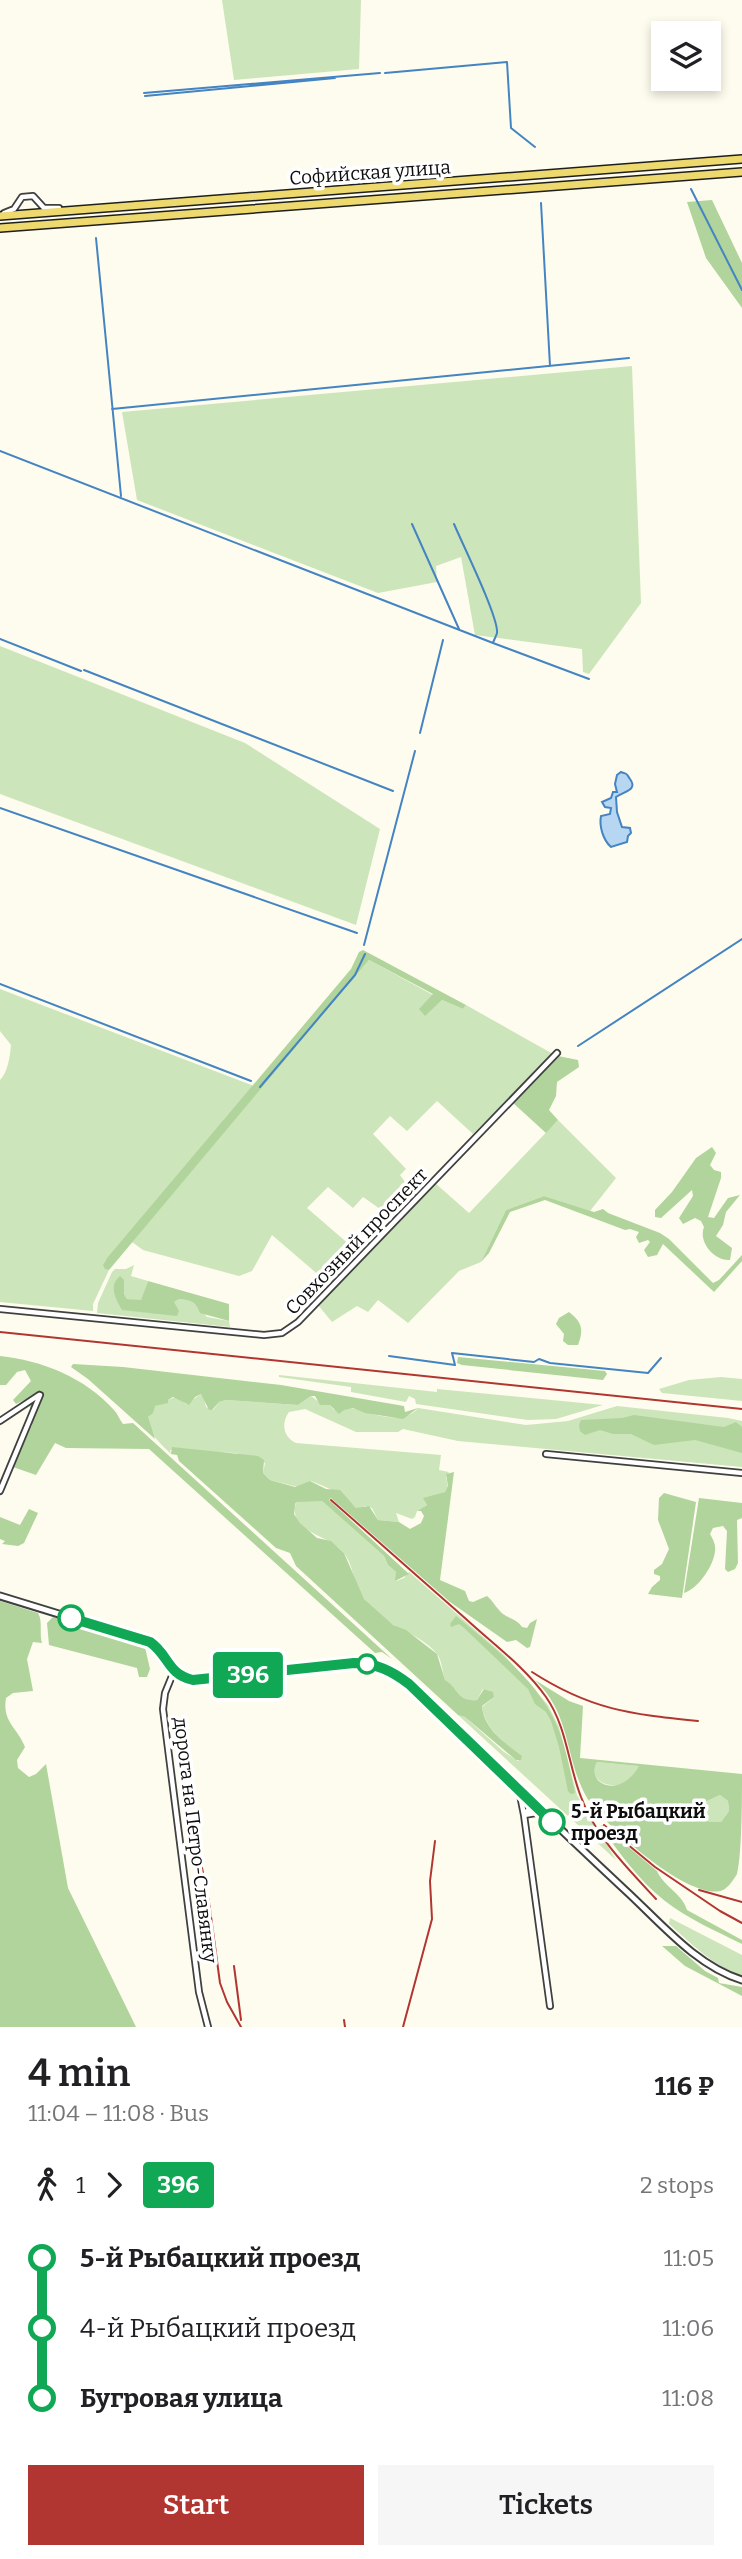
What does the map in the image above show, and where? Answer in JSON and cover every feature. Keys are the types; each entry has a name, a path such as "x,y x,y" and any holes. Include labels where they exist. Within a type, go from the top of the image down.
{"main road":[{"name":"Софийская улица","path":"0,215 742,159"},
{"name":"Софийская улица","path":"0,228 742,172"}],"street":[{"path":"0,215 14,209 22,197 33,196 44,208 76,210"},
{"name":"Совхозный проспект","path":"0,1309 264,1335 282,1333 298,1322 557,1053"},
{"path":"0,1422 40,1395 0,1491"},
{"path":"547,1454 742,1473"},
{"path":"0,1596 133,1636 155,1646 174,1671 185,1678 206,1680 346,1663 382,1667 409,1684 533,1804 695,1953 723,1973 742,1980"},
{"name":"дорога на Петро-Славянку","path":"174,1671 165,1693 164,1716 199,1992 208,2027"},
{"path":"519,1789 550,2006"},
{"path":"524,1815 533,1804"},
{"path":"524,1815 542,1812"}],"green space":[{"path":"222,0 361,0 359,69 234,80"},
{"path":"712,200 742,263 742,308 706,258 687,202"},
{"path":"632,366 641,603 589,674 583,672 582,649 475,635 461,557 436,566 437,582 378,593 137,500 122,412"},
{"path":"0,646 245,743 380,829 356,925 0,794"},
{"path":"363,950 466,1005 463,1009 442,1000 425,1016 419,1009 433,994 369,960 109,1270 105,1269 103,1265 107,1258 351,969 359,952"},
{"path":"369,960 433,995 425,1015 442,1000 463,1009 466,1005 553,1054 473,1134 437,1101 407,1131 390,1116 373,1134 406,1169 400,1175 408,1186 383,1211 363,1197 353,1208 328,1187 307,1208 358,1252 328,1283 272,1235 252,1271 239,1276 143,1250 132,1242"},
{"path":"0,989 254,1086 105,1261 104,1266 109,1270 93,1304 93,1311 0,1302 0,1080 7,1068 11,1045 0,1031"},
{"path":"558,1056 578,1060 579,1067 557,1082 556,1096 549,1110 558,1120 546,1133 512,1102"},
{"path":"558,1120 616,1178 590,1211 544,1196 506,1210 481,1262 459,1271 408,1323 378,1300 368,1312 357,1306 332,1322 318,1305 435,1183 469,1213"},
{"path":"712,1147 716,1153 710,1165 721,1172 721,1178 708,1217 714,1218 728,1198 740,1195 726,1212 723,1225 716,1236 732,1248 730,1260 718,1257 709,1250 703,1239 704,1227 701,1221 695,1218 683,1224 679,1218 693,1196 692,1190 661,1218 655,1217 655,1210 672,1192 696,1158"},
{"path":"544,1196 594,1212 603,1209 660,1233 713,1283 742,1255 742,1261 714,1292 663,1244 657,1255 648,1257 644,1250 650,1242 648,1240 639,1243 636,1237 639,1232 625,1230 545,1200 510,1212 489,1253 481,1262 506,1210"},
{"path":"134,1265 131,1276 148,1281 141,1301 127,1299 124,1294 122,1310 174,1302 178,1299 191,1300 207,1317 229,1321 230,1327 97,1313 98,1303 112,1272"},
{"path":"120,1276 124,1280 124,1294 127,1299 141,1300 148,1281 229,1304 229,1321 200,1313 195,1304 183,1299 174,1302 179,1311 177,1316 122,1310 114,1288"},
{"path":"569,1312 581,1326 578,1345 568,1345 563,1341 564,1334 556,1324 559,1318"},
{"path":"0,1356 62,1372 103,1399 123,1424 133,1423 392,1659 382,1652 375,1653 149,1449 66,1448 55,1443 36,1475 13,1467 32,1425 30,1406 37,1394 16,1404 13,1400 31,1381 25,1370 17,1372 6,1385 0,1385"},
{"path":"458,1357 605,1371 607,1374 603,1380 462,1365 457,1363"},
{"path":"73,1364 281,1385 404,1406 405,1412 418,1408 403,1419 365,1413 353,1408 339,1414 330,1405 320,1405 315,1396 298,1405 226,1400 219,1402 212,1410 209,1410 201,1394 189,1405 173,1397 168,1403 155,1406 148,1417 155,1439 71,1367"},
{"path":"279,1375 437,1392 437,1389 603,1405 556,1419 528,1420 416,1404 415,1399 409,1396 406,1402 351,1392 351,1387"},
{"path":"721,1377 742,1379 742,1401 662,1393 659,1389 689,1380"},
{"path":"201,1394 206,1407 213,1410 219,1402 226,1400 298,1405 311,1396 323,1405 330,1405 334,1410 354,1408 380,1416 397,1417 412,1413 418,1408 526,1425 568,1421 617,1406 728,1418 742,1421 742,1467 458,1441 403,1429 398,1432 356,1432 305,1409 289,1412 285,1429 288,1437 296,1443 441,1455 439,1470 449,1472 446,1476 448,1488 445,1492 424,1499 427,1505 417,1511 412,1519 396,1513 399,1522 378,1520 372,1508 356,1508 341,1495 311,1481 298,1487 270,1480 263,1473 265,1463 235,1453 170,1450 171,1454 148,1426 147,1421 154,1406 177,1397 186,1404"},
{"path":"634,1415 724,1427 736,1422 742,1427 742,1453 695,1440 654,1445 631,1434 613,1434 600,1430 585,1435 580,1431 581,1420"},
{"path":"172,1447 258,1456 264,1460 263,1473 270,1480 295,1487 310,1481 326,1489 340,1490 356,1508 369,1506 378,1520 399,1522 410,1529 421,1523 424,1516 421,1511 417,1511 427,1505 423,1498 445,1492 448,1486 446,1474 454,1472 440,1580 465,1591 469,1601 487,1596 503,1614 522,1627 527,1628 537,1619 530,1647 527,1648 516,1640 507,1642 450,1602 331,1498 329,1500 409,1574 395,1581 396,1572 388,1565 384,1556 322,1501 297,1502 294,1514 317,1538 331,1541 344,1553 364,1599 393,1625 406,1630 437,1654 445,1680 461,1696 477,1700 484,1689 493,1692 494,1697 482,1706 487,1722 508,1746 522,1756 521,1760 516,1760 465,1717 458,1715 296,1566 290,1553 276,1548 179,1461 177,1455 171,1454"},
{"path":"664,1493 696,1502 682,1598 648,1594 660,1580 654,1570 662,1564 669,1549 658,1520 659,1498"},
{"path":"699,1498 742,1503 742,1518 737,1520 738,1563 735,1569 728,1572 725,1569 727,1531 723,1526 713,1528 710,1534 715,1549 712,1563 700,1582 684,1593"},
{"path":"322,1501 384,1556 388,1565 396,1572 396,1581 409,1572 505,1656 548,1705 559,1727 577,1795 616,1860 458,1715 465,1717 518,1761 521,1756 496,1735 484,1715 482,1707 494,1697 490,1691 483,1689 477,1700 461,1697 445,1680 440,1659 433,1649 417,1637 385,1621 374,1610 361,1594 343,1552 300,1523 294,1507 297,1502"},
{"path":"29,1509 38,1513 24,1543 18,1546 2,1544 5,1541 0,1539 0,1517 20,1525"},
{"path":"0,1601 38,1613 40,1620 42,1643 33,1642 27,1659 33,1691 13,1693 6,1698 8,1719 25,1747 17,1760 18,1768 29,1777 46,1764 68,1888 136,2027 0,2027"},
{"path":"456,1616 513,1665 538,1693 560,1734 575,1793 568,1791 559,1747 546,1712 535,1704 528,1689 463,1627 459,1624 451,1627 450,1624"},
{"path":"53,1617 144,1643 150,1669 147,1677 139,1677 137,1668 49,1645 47,1623"},
{"path":"535,1680 569,1701 583,1706 580,1758 742,1774 739,1865 737,1874 727,1887 709,1891 670,1874 609,1824 586,1796 574,1766 562,1722 547,1694","holes":["597,1762 638,1766 639,1766 623,1783 606,1785 596,1777","720,1795 728,1801 729,1811 721,1822 709,1822 699,1809 705,1802"]},
{"path":"597,1762 639,1766 629,1781 610,1785 595,1775"},
{"path":"720,1795 728,1801 729,1811 721,1822 709,1822 699,1810 705,1802"},
{"path":"600,1826 657,1871 687,1910 742,1940 742,1944 665,1901 622,1856"},
{"path":"670,1918 742,1955 742,1976 731,1972 703,1953 669,1924"},
{"path":"662,1946 676,1946 705,1971 718,1978 719,1983 742,1987 742,1996 685,1966"}],"water":[{"path":"621,772 627,774 632,786 616,797 617,812 622,827 630,828 631,833 627,842 611,847 601,828 601,816 610,814 611,808 605,807 602,802 611,798 613,792 617,792 615,784 617,775"}],"waterway":[{"path":"385,73 507,62 511,128 535,147"},
{"path":"144,93 380,73"},
{"path":"145,96 335,78"},
{"path":"691,189 742,290"},
{"path":"541,203 550,366"},
{"path":"96,238 121,496"},
{"path":"112,409 629,358"},
{"path":"0,451 589,679"},
{"path":"412,524 459,629"},
{"path":"454,524 492,612 497,633 493,643"},
{"path":"0,639 81,671"},
{"path":"420,733 443,640"},
{"path":"84,670 393,791"},
{"path":"364,945 415,751"},
{"path":"0,808 357,933"},
{"path":"578,1046 742,939"},
{"path":"260,1087 355,975 365,954"},
{"path":"0,984 251,1081"},
{"path":"389,1356 455,1365 452,1353 534,1362 539,1359 550,1363 648,1373 661,1358"}],"railway":[{"path":"0,1332 742,1409"},
{"path":"331,1500 508,1656 538,1686 558,1721 587,1811 613,1851 656,1899"},
{"path":"532,1672 573,1695 612,1708 698,1721"},
{"path":"604,1825 655,1867 742,1923"},
{"path":"403,2027 432,1919 430,1881 435,1841"},
{"path":"201,1863 220,1983 241,2027"},
{"path":"699,1890 742,1902"},
{"path":"234,1966 241,2020"},
{"path":"344,2020 345,2027"}],"bus line":[{"name":"396","path":"71,1618 150,1642 174,1671 193,1680 354,1663 376,1665 388,1670 409,1684 552,1822"}],"place":[{"name":"5-й Рыбацкий проезд","path":"552,1822"}]}
